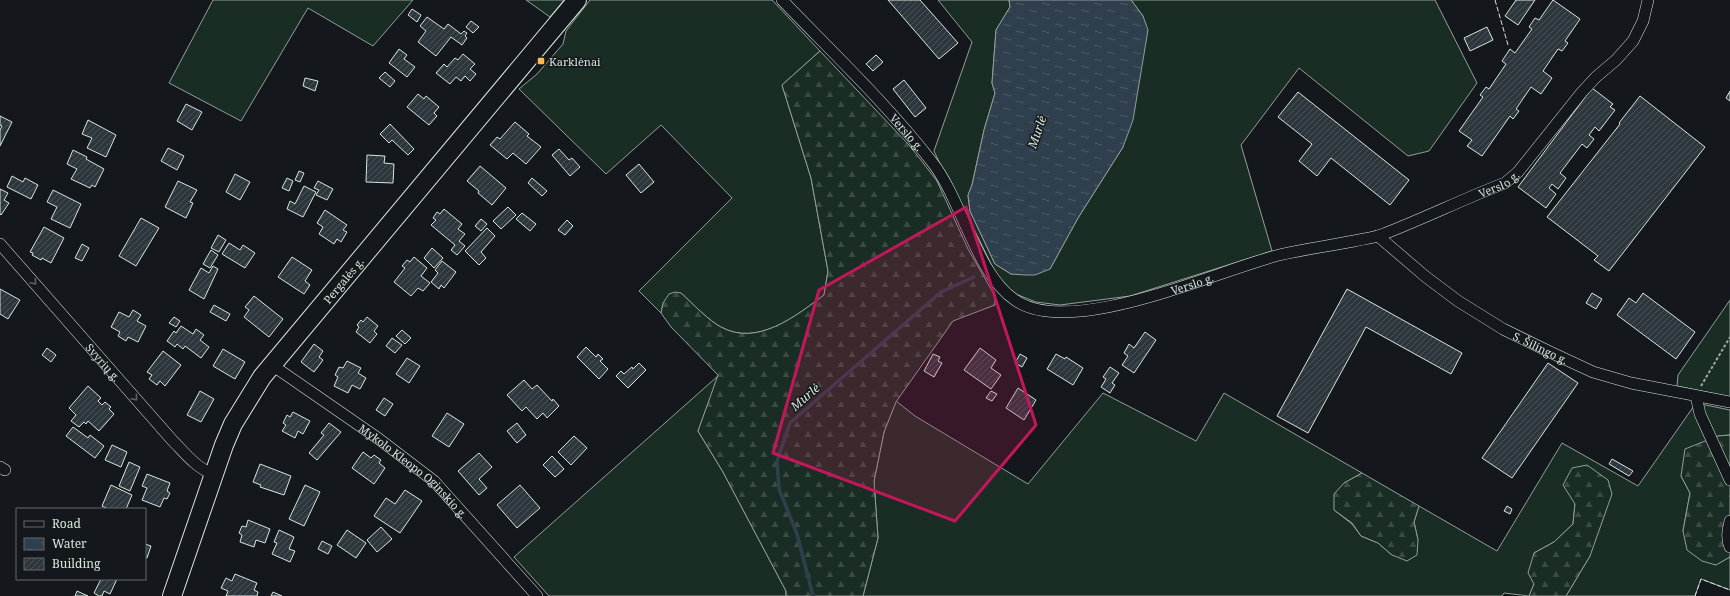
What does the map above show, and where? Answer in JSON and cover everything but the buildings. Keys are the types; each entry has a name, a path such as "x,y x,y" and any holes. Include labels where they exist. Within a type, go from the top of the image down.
{"main road":[{"name":"Pergalės g.","path":"172,596 213,474 233,424 253,390 272,365 577,0"}],"street":[{"name":"Verslo g.","path":"782,0 887,109 933,163 946,183 985,265 995,281 1013,299 1028,307 1051,312 1074,312 1133,302 1279,255 1378,236 1505,183 1518,172 1591,82 1616,60 1633,41 1643,21 1648,0"},
{"name":"S. Šilingo g.","path":"1378,236 1426,277 1458,301 1503,329 1593,372 1631,383 1730,402"},
{"name":"Svyrių g.","path":"0,244 172,440 205,471 213,474"},
{"name":"Mykolo Kleopo Oginskio g.","path":"272,365 379,439 434,481 537,596"},
{"path":"1696,396 1700,414 1730,480"},
{"path":"1730,521 1728,542 1730,547"}],"path":[{"path":"1696,396 1730,337"}],"highlighted area":[{"path":"966,207 1036,425 955,521 773,453 819,290"}],"green space":[{"path":"213,0 413,0 373,46 308,8 241,121 169,83"},
{"path":"526,0 564,0 550,17"},
{"path":"590,0 772,0 820,51 782,85 811,178 828,271 824,295 789,320 762,331 748,333 735,332 716,324 681,293 663,303 661,313 639,291 732,198 661,125 606,174 519,89 537,74 563,44 566,31"},
{"path":"938,0 1009,0 1010,7 996,30 992,83 995,93 984,130 972,185 968,196 970,211 995,264 1011,274 1050,269 1078,218 1123,147 1143,16 1131,0 1435,0 1477,83 1429,151 1408,156 1299,68 1241,145 1272,251 1130,296 1060,305 1036,302 1013,293 996,274 950,180 934,151 972,42"},
{"path":"820,51 910,146 937,181 968,249 995,296 995,305 953,321 896,402 884,432 874,481 878,538 863,596 786,596 786,591 723,472 698,431 718,375 671,327 661,313 663,303 669,294 675,292 681,293 706,316 721,327 735,332 748,333 762,331 789,320 824,295 828,271 811,178 782,85"},
{"path":"1730,300 1730,397 1677,386 1678,375"},
{"path":"719,375 698,431 723,472 786,591 786,596 549,596 514,557"},
{"path":"1103,393 1196,441 1224,393 1362,473 1344,483 1334,510 1352,524 1361,536 1378,543 1392,555 1418,540 1414,522 1419,506 1497,551 1562,443 1638,486 1696,403 1730,410 1730,435 1718,436 1681,476 1690,493 1683,531 1715,565 1730,557 1730,590 1701,579 1695,596 1566,596 1590,556 1575,504 1573,524 1554,542 1534,553 1534,584 1529,596 1504,593 1502,596 863,596 878,538 874,481 884,432 896,401 915,416 1028,484"},
{"path":"1730,435 1730,557 1716,565 1702,561 1687,550 1683,531 1690,493 1681,476 1685,449 1718,436"},
{"path":"1587,465 1608,480 1612,494 1590,556 1566,596 1529,596 1534,584 1528,573 1534,553 1554,542 1573,524 1575,504 1563,485 1572,468"},
{"path":"1362,473 1419,506 1414,522 1418,540 1417,555 1407,561 1392,555 1378,543 1361,536 1352,523 1334,510 1334,494 1344,483"}],"water":[{"path":"1009,0 1131,0 1143,16 1148,30 1133,120 1123,147 1078,218 1050,269 1035,275 1011,274 995,264 970,211 968,195 972,185 984,130 995,93 992,83 996,30 1010,7"}],"waterway":[{"name":"Murlė","path":"813,596 797,534 779,489 777,461 790,423 941,292 974,277"}],"fence":[{"path":"1495,0 1508,45"},
{"path":"1695,596 1701,579 1730,590"}],"place":[{"name":"Karklėnai","path":"541,61"}]}
